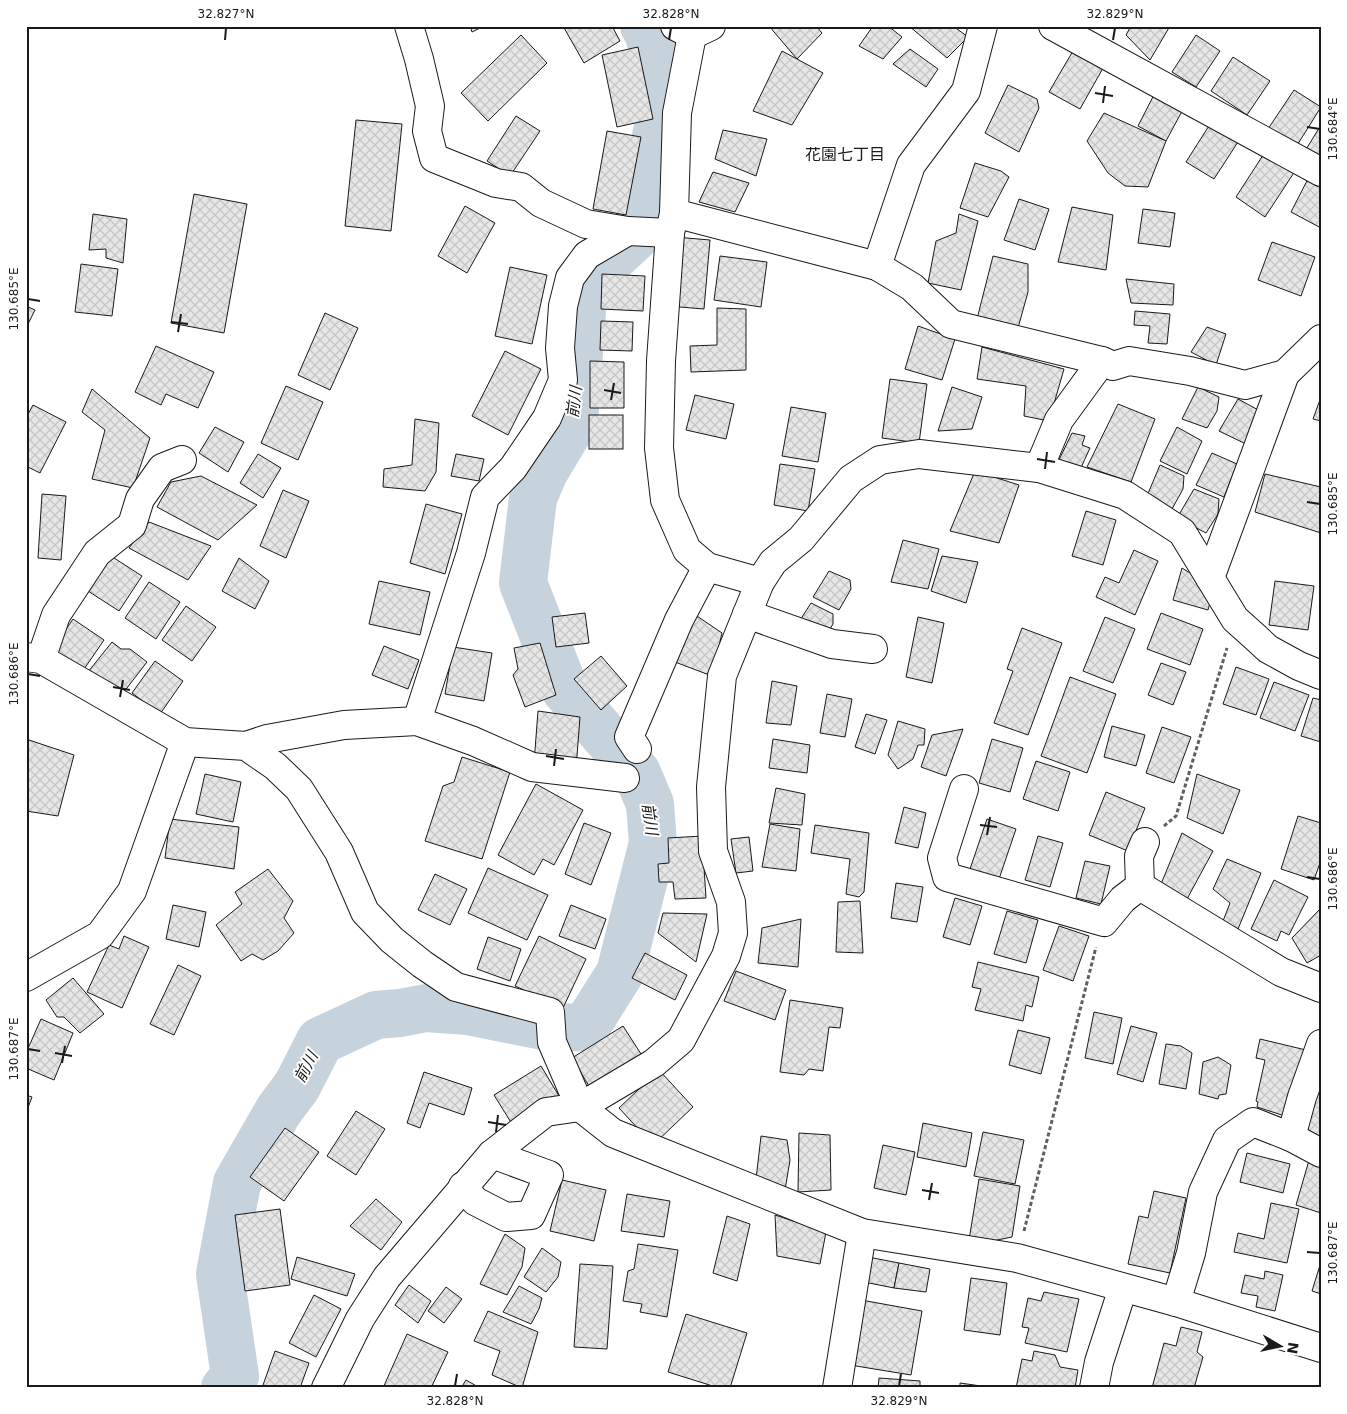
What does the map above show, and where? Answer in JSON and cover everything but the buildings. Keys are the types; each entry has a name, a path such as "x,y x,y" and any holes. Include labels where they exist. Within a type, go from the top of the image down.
{"street":[{"path":"409,26 418,52 430,106 427,131 434,158 496,183 521,187 541,202 586,224 655,227 877,266 912,287 951,324 1102,361 1113,366 1129,361 1190,371 1245,385 1284,374"},
{"path":"877,266 911,164 966,92 983,26"},
{"path":"1053,26 1321,172"},
{"path":"693,29 655,227 661,362 660,438 664,500 687,550 707,568 760,582"},
{"path":"417,721 471,553 485,497 513,468 547,418 563,380 560,348 563,306 570,278 588,255 655,227"},
{"path":"1210,578 1284,374 1321,339"},
{"path":"1039,468 1059,420 1102,361"},
{"path":"326,1388 360,1319 387,1277 492,1154 546,1112 580,1107 654,1063 681,1040 726,956 733,933 731,902 713,851 711,787 722,676 760,582 773,562 801,539 851,479 880,460 919,454 1039,468 1124,495 1182,532 1236,618 1268,649 1299,666 1321,675"},
{"path":"182,460 162,468 140,499 132,525 97,553 56,616 33,658 185,742 246,746 267,739 344,725 417,721 473,741 532,767 625,778"},
{"path":"637,749 629,737 679,620 707,568"},
{"path":"747,614 832,644 873,649"},
{"path":"26,977 100,936 132,891 185,742"},
{"path":"246,746 275,766 299,789 339,852 365,912 392,940 422,964 456,987 550,1012 552,1042 580,1107 613,1132 862,1233 1018,1258 1176,1302 1321,1348"},
{"path":"964,789 942,858 947,876 1104,922 1123,899 1140,886"},
{"path":"1140,886 1139,856 1145,842"},
{"path":"1140,886 1281,972 1321,988"},
{"path":"1291,1137 1302,1097 1321,1044"},
{"path":"1176,1302 1191,1253 1203,1192 1227,1140 1253,1122 1291,1137 1321,1153"},
{"path":"464,1186 475,1201 506,1217 531,1215 549,1175 492,1154"},
{"path":"837,1388 862,1233"},
{"path":"1094,1388 1099,1362 1123,1288"}],"waterway":[{"name":"前川","path":"225,1388 235,1376 220,1274 237,1183 279,1110 297,1086 320,1041 376,1015 426,1008 468,1011 553,1028 586,1027 620,973 653,843 650,804 637,773 564,688 523,583 533,498 544,472 574,422 584,284 636,236 666,87 644,26"}],"district":[{"name":"花園七丁目","path":"845,154"}]}
